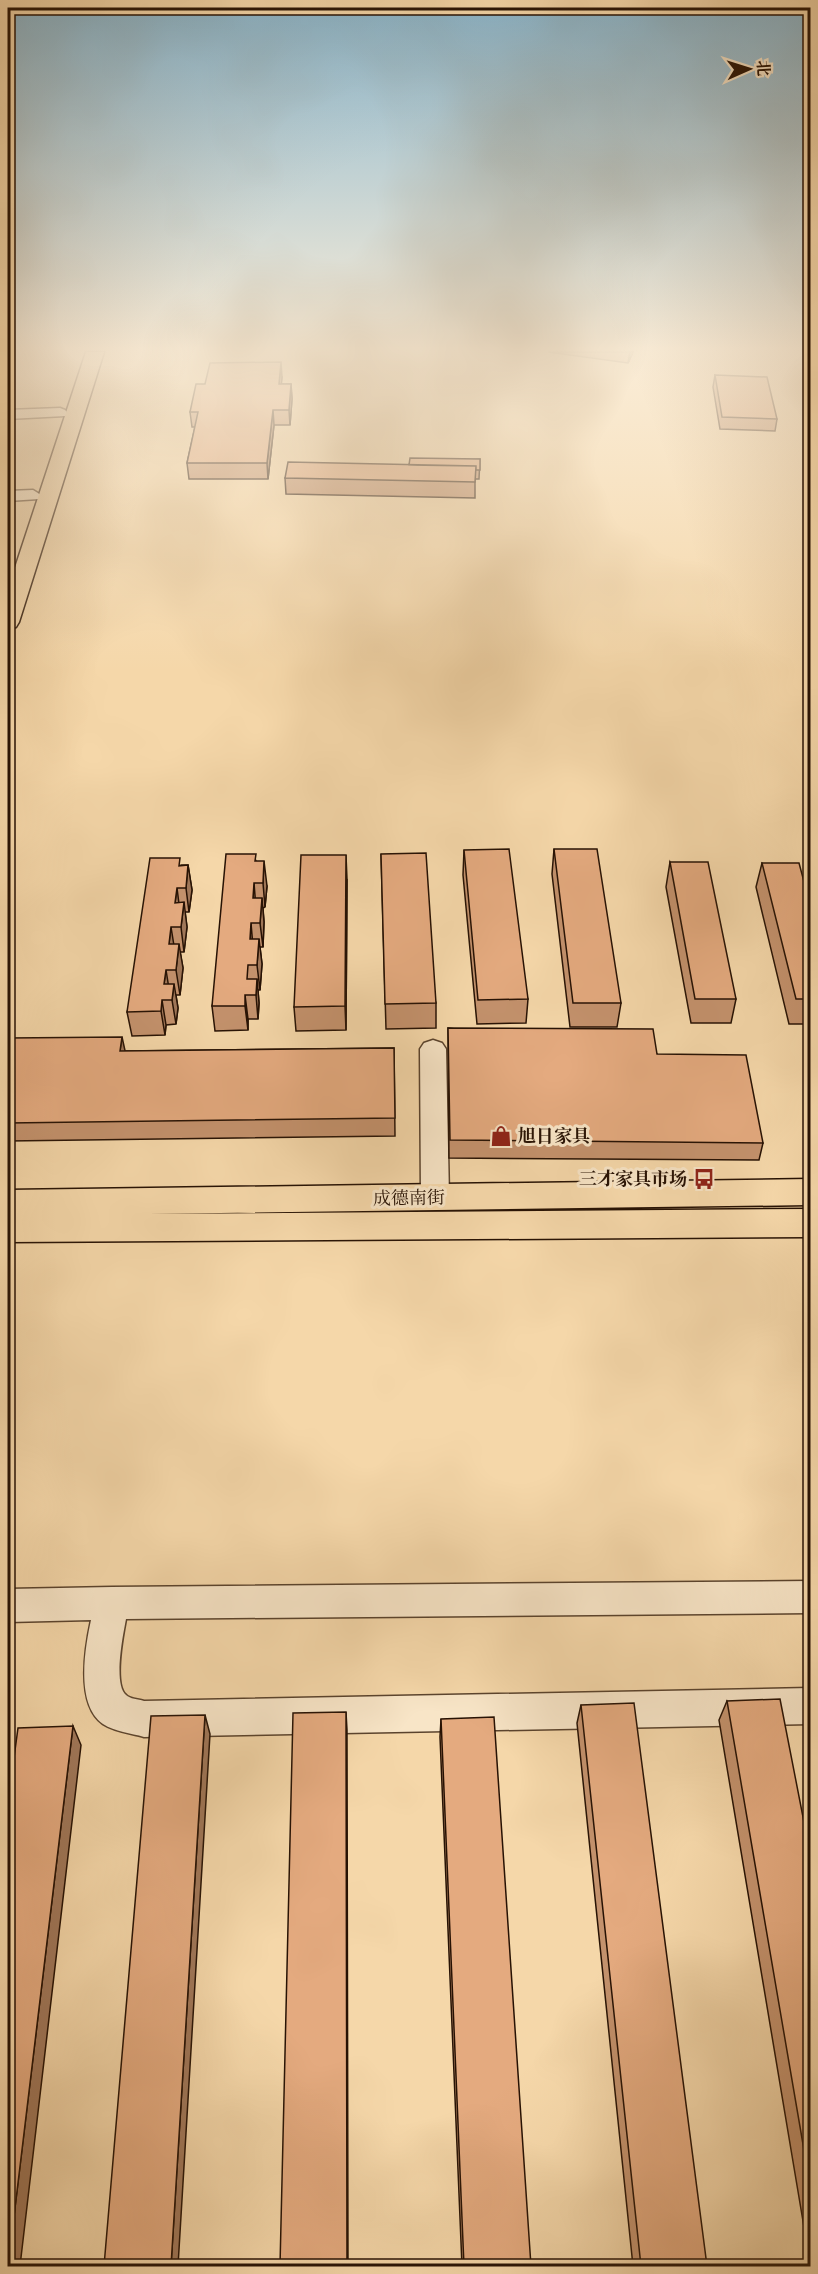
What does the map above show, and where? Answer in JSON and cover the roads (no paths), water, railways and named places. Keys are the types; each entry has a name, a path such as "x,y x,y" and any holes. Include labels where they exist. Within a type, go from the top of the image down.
{"main road":[{"path":"8,569 45,458"},
{"path":"8,622 61,458"},
{"name":"成德南街","path":"8,1203 810,1192"},
{"name":"成德南街","path":"8,1228 810,1223"}],"street":[{"path":"8,496 33,495"},
{"path":"433,1048 435,1198"},
{"path":"8,1606 810,1596"},
{"path":"112,1603 102,1661 104,1693 116,1710 144,1719 810,1706"}],"place":[{"name":"旭日家具","path":"501,1136"},
{"name":"三才家具市场","path":"704,1179"}]}
